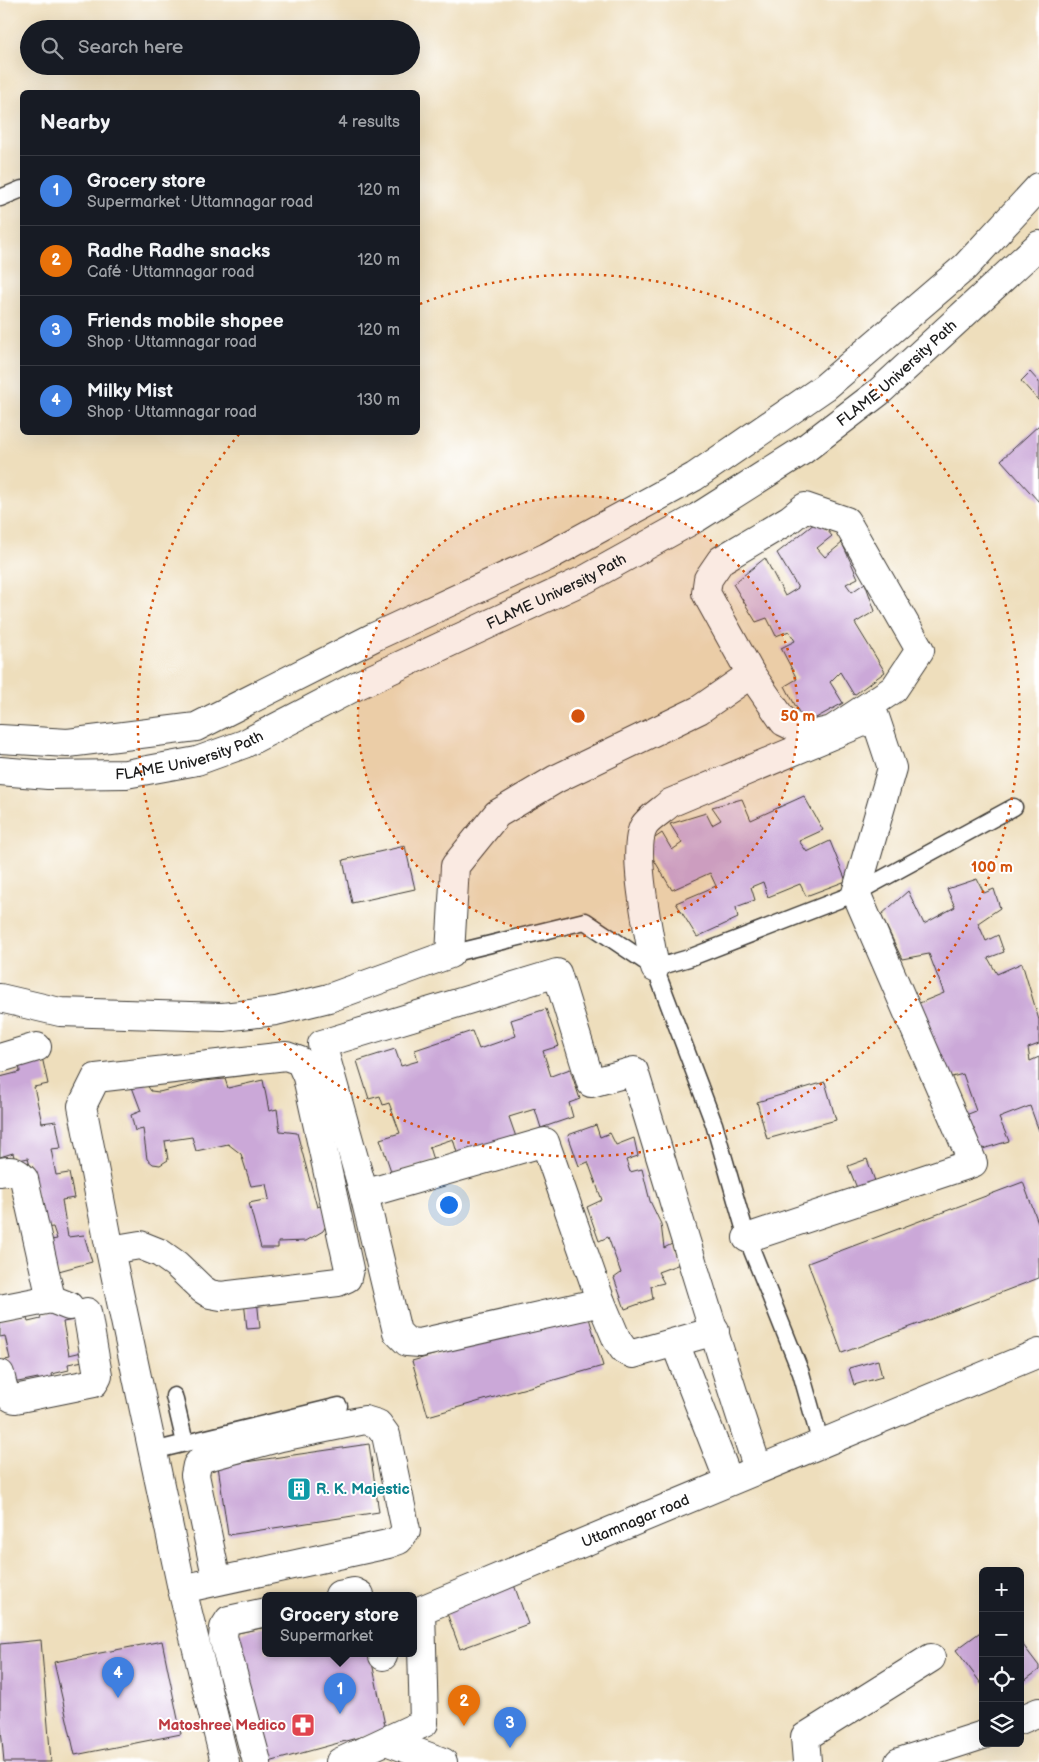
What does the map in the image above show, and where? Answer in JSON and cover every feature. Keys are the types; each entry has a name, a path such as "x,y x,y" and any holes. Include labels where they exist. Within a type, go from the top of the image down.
{"street":[{"name":"FLAME University Path","path":"196,728 374,637 547,557 694,476 825,387 965,266 1039,187"},
{"name":"FLAME University Path","path":"0,771 48,775 126,774 197,761 244,744 356,686 586,579 698,517 802,451 880,392 1039,245"},
{"path":"806,507 846,521 920,650 894,689 832,730 811,735 784,722 752,674 706,593 708,579 721,560 790,519 806,507"},
{"path":"0,998 60,1012 223,1017 276,1010 329,998 450,954 454,866 496,814 556,779 699,710 752,674"},
{"path":"655,968 643,902 638,846 644,825 670,803 875,717 892,768 856,894 973,1163 747,1238"},
{"path":"0,739 68,743 196,728 210,756"},
{"path":"601,1302 420,1343 406,1342 397,1332 364,1194 322,1044 557,973 591,1083 634,1071 729,1384 758,1470"},
{"path":"0,1058 38,1047"},
{"path":"110,1250 140,1245 160,1253 178,1265 202,1289 210,1294 221,1296 338,1282 346,1278 349,1269 307,1077 300,1061 286,1056 96,1078 82,1106 110,1250 182,1589 225,1762"},
{"path":"364,1194 544,1142 601,1302 624,1350 633,1354 714,1331"},
{"path":"0,1172 10,1170 18,1172 24,1179 52,1299"},
{"path":"0,1309 52,1299 127,1326"},
{"path":"0,1374 4,1392 9,1398 15,1399 94,1383 98,1375 87,1312"},
{"path":"675,1343 729,1481"},
{"name":"Uttamnagar road","path":"340,1762 424,1723 421,1610 1039,1353"},
{"path":"182,1589 399,1540 406,1530 386,1435 378,1424 365,1420 281,1437 204,1458 197,1465 196,1475 217,1581"},
{"path":"257,1762 223,1637 224,1628 229,1620 262,1613"},
{"path":"807,1762 805,1737 931,1658"},
{"path":"1024,1718 1039,1712"},
{"path":"899,1762 979,1736"},
{"path":"386,1741 443,1762"}],"lane":[{"path":"0,198 20,190"},
{"path":"655,968 688,958 856,894 1014,807"},
{"path":"450,954 585,921 655,968 714,1124 747,1238 801,1373 821,1444"},
{"path":"174,1396 185,1443"},
{"path":"154,1451 339,1406"}],"building":[{"path":"1030,372 1039,382 1039,401 1021,381"},
{"path":"1039,425 1039,502 1001,460"},
{"path":"819,520 832,536 817,548 825,557 842,543 858,578 846,584 852,592 865,583 875,611 855,623 885,672 854,695 840,672 830,682 843,703 805,724 785,686 797,679 781,648 795,641 789,631 776,636 767,618 756,622 733,584 765,558 785,596 798,588 777,553"},
{"path":"804,796 823,830 799,841 807,852 830,841 846,881 806,896 800,884 768,897 763,882 751,887 755,900 736,907 738,918 697,937 676,903 716,886 710,873 672,890 645,845 662,833 672,850 682,843 670,824 706,813 712,825 721,820 712,807 742,799 751,820"},
{"path":"405,846 415,889 352,903 343,860"},
{"path":"977,879 984,893 994,889 1000,908 978,923 986,941 998,935 1004,952 988,958 997,974 1022,963 1039,1020 1039,1044 1028,1048 1030,1061 1039,1057 1039,1131 1030,1106 999,1118 1009,1141 976,1151 958,1118 976,1111 963,1074 948,1078 917,1004 944,993 929,954 902,959 881,915 908,891 924,924 955,907 947,889"},
{"path":"546,1009 559,1046 543,1051 551,1076 570,1069 580,1099 569,1103 573,1117 541,1128 535,1109 509,1117 516,1137 458,1156 453,1139 429,1147 433,1160 392,1174 380,1139 400,1133 389,1103 383,1105 380,1096 369,1099 357,1061 395,1049 401,1066 418,1061 415,1050 472,1031 479,1049 516,1036 511,1020"},
{"path":"42,1057 48,1084 34,1087 42,1123 56,1121 61,1148 51,1149 56,1175 69,1173 74,1198 62,1200 68,1237 84,1235 92,1262 55,1272 46,1241 57,1239 53,1227 44,1228 28,1158 15,1161 13,1153 0,1157 0,1077 20,1072 19,1061"},
{"path":"141,1076 151,1091 159,1092 204,1081 225,1079 228,1088 263,1080 269,1111 277,1109 280,1131 297,1133 317,1207 324,1205 328,1222 323,1231 306,1241 278,1242 278,1248 261,1248 249,1203 269,1199 266,1184 251,1186 241,1154 228,1144 196,1151 192,1137 165,1141 168,1160 160,1165 153,1164 147,1159 143,1129 135,1131 131,1115 141,1111 132,1087"},
{"path":"825,1082 836,1120 767,1139 757,1102"},
{"path":"596,1125 600,1137 610,1133 616,1145 634,1138 638,1156 626,1160 630,1172 642,1169 650,1201 661,1224 664,1248 672,1244 680,1264 658,1272 664,1283 651,1286 653,1299 625,1309 614,1278 621,1273 608,1237 599,1241 587,1207 602,1200 588,1162 579,1166 568,1135"},
{"path":"867,1159 875,1181 857,1188 848,1166"},
{"path":"1023,1182 1039,1225 1039,1278 842,1353 808,1263"},
{"path":"257,1299 260,1328 247,1329 244,1301"},
{"path":"72,1309 74,1320 63,1322 69,1355 82,1352 83,1361 68,1364 69,1370 52,1374 53,1379 39,1382 38,1378 3,1385 0,1361 10,1359 5,1336 0,1337 0,1321 26,1315 28,1322 41,1319 40,1315"},
{"path":"587,1311 603,1366 428,1416 412,1361"},
{"path":"878,1360 882,1377 854,1385 849,1368"},
{"name":"R. K. Majestic","path":"369,1444 379,1512 228,1535 218,1466"},
{"path":"513,1582 528,1624 460,1649 445,1608"},
{"path":"262,1628 262,1657 371,1657 386,1730 269,1762 229,1635"},
{"path":"979,1633 979,1681 956,1650"},
{"path":"41,1640 51,1762 4,1762 0,1718 0,1644"},
{"path":"162,1641 181,1734 75,1755 54,1662"},
{"path":"1024,1646 1039,1666 1039,1670 1024,1681"}],"place":[{"name":"R. K. Majestic","path":"299,1489"},
{"name":"Milky Mist","path":"118,1698"},
{"name":"Grocery store","path":"340,1714"},
{"name":"Matoshree Medico","path":"303,1725"},
{"name":"Radhe Radhe snacks","path":"464,1726"},
{"name":"Friends mobile shopee","path":"510,1748"}]}
